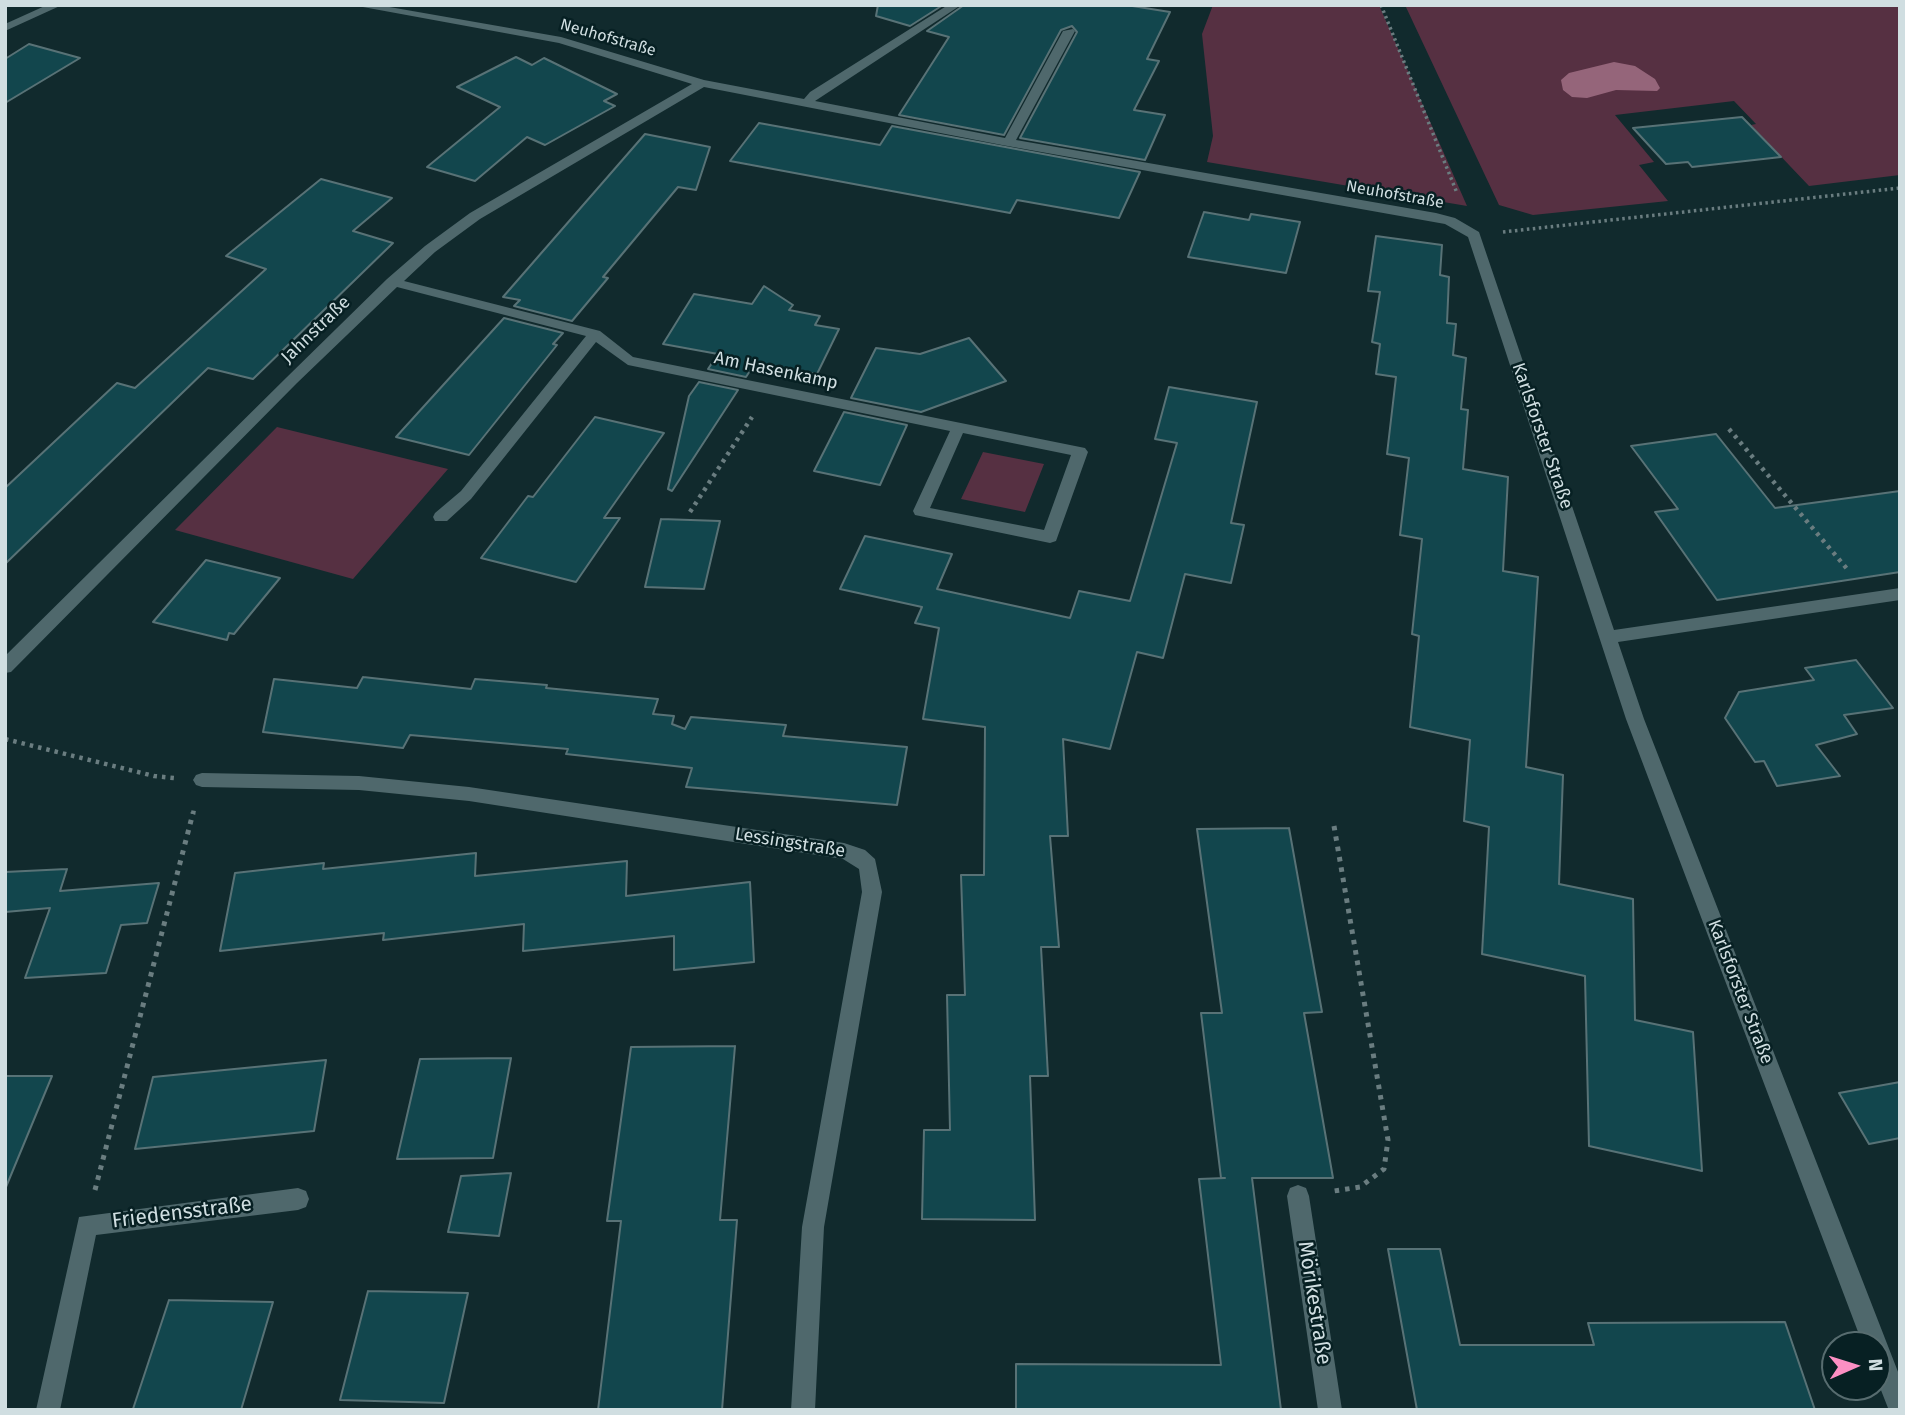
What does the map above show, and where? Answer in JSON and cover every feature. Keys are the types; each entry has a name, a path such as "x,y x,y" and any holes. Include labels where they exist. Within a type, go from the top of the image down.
{"street":[{"path":"5,28 57,5"},
{"name":"Neuhofstraße","path":"357,5 555,39 702,83 1009,142 1436,218 1450,221 1474,235"},
{"path":"807,103 814,93 956,5"},
{"path":"1009,142 1069,31"},
{"name":"Jahnstraße","path":"5,667 392,282 475,216 702,83"},
{"name":"Karlsforster Straße","path":"1474,235 1635,719 1870,1331"},
{"name":"Am Hasenkamp","path":"392,282 595,334 628,361 1080,452 1050,537 921,511 957,429"},
{"path":"441,517 466,495 595,334"},
{"path":"1609,638 1900,594"},
{"name":"Lessingstraße","path":"202,780 359,783 469,794 844,851 858,856 868,865 872,892 813,1227 803,1410"},
{"name":"Mörikestraße","path":"1298,1196 1330,1410"},
{"name":"Friedensstraße","path":"48,1410 87,1225 298,1199"},
{"name":"Karlsforster Straße","path":"1891,1385 1900,1408"}],"path":[{"path":"1381,5 1474,235 1900,188"},
{"path":"690,512 769,390"},
{"path":"1730,429 1871,598"},
{"path":"5,739 153,776 202,780 104,1146 87,1225"},
{"path":"1298,1196 1360,1187 1384,1170 1388,1140 1334,827"}],"shaded area":[{"path":"1213,5 1379,5 1467,206 1207,162 1213,136 1202,34"},
{"path":"1405,5 1900,5 1900,175 1809,186 1751,125 1756,124 1734,101 1615,115 1654,162 1639,165 1668,201 1533,215 1499,205"},
{"path":"1614,62 1635,66 1655,79 1660,88 1657,91 1616,90 1587,98 1572,97 1563,90 1561,80 1569,73"},
{"path":"277,427 448,469 353,579 175,530"},
{"path":"983,452 1044,464 1025,512 961,499"}],"building":[{"path":"878,5 943,5 910,26 876,16"},
{"path":"964,5 1126,5 1170,12 1147,59 1159,61 1134,110 1165,115 1145,160 1020,138 1077,32 1072,26 1061,30 1004,135 899,115 949,37 927,31"},
{"path":"29,44 80,58 5,103 5,59"},
{"path":"516,57 532,65 544,58 617,94 604,101 615,106 545,145 527,137 475,181 427,167 500,107 457,87"},
{"path":"1742,117 1781,157 1692,167 1688,162 1666,164 1633,128"},
{"path":"759,123 880,145 892,126 1140,172 1119,218 1017,200 1010,213 730,161"},
{"path":"645,134 710,147 696,190 678,187 603,277 608,278 572,321 514,306 520,300 503,297"},
{"path":"321,179 392,198 353,231 393,243 253,379 208,368 5,564 5,488 117,383 135,388 266,269 226,256"},
{"path":"1204,212 1249,220 1251,214 1300,222 1286,273 1188,257"},
{"path":"1376,236 1442,245 1440,275 1449,277 1447,323 1456,324 1453,355 1466,358 1461,409 1468,410 1463,469 1508,477 1503,571 1538,577 1526,767 1563,775 1559,884 1633,899 1635,1020 1693,1032 1702,1171 1589,1146 1585,976 1482,954 1489,827 1464,821 1470,740 1410,727 1419,636 1412,634 1422,539 1400,535 1409,458 1387,454 1396,377 1376,374 1380,344 1372,342 1380,292 1368,291"},
{"path":"764,286 793,305 789,310 820,316 815,325 839,329 817,374 755,363 746,377 708,369 718,354 663,344 694,294 752,304"},
{"path":"504,318 563,333 553,344 557,345 469,455 396,437"},
{"path":"969,338 1006,381 921,412 851,398 876,348 920,354"},
{"path":"699,382 738,390 672,491 668,489 689,396"},
{"path":"1169,387 1257,402 1231,523 1244,525 1231,583 1185,574 1163,658 1137,652 1110,749 1063,739 1068,836 1050,836 1059,947 1041,947 1048,1076 1030,1076 1035,1220 922,1219 924,1130 950,1130 947,995 965,995 961,875 984,875 985,727 923,719 939,628 915,623 922,607 840,589 865,536 952,554 937,589 1070,618 1079,591 1130,601 1177,443 1155,439"},
{"path":"844,412 907,425 880,485 814,471"},
{"path":"595,417 664,433 604,518 620,518 576,582 481,558 528,496 533,497"},
{"path":"1716,434 1775,508 1900,491 1900,572 1717,600 1655,512 1678,509 1631,446"},
{"path":"661,519 720,521 704,589 645,587"},
{"path":"206,560 280,578 234,634 229,633 227,640 153,622"},
{"path":"1856,660 1893,708 1844,715 1857,734 1816,745 1840,776 1777,786 1764,761 1755,762 1725,718 1739,692 1814,680 1805,668"},
{"path":"363,677 471,689 475,679 658,699 653,714 674,716 672,724 685,729 691,717 786,725 783,736 907,747 897,805 686,787 692,768 566,754 568,749 410,735 403,748 263,732 274,679 357,688"},
{"path":"1289,828 1322,1012 1304,1013 1333,1178 1252,1178 1281,1410 1016,1410 1016,1364 1221,1365 1199,1179 1225,1178 1221,1178 1201,1013 1222,1013 1197,829"},
{"path":"476,853 475,876 627,861 626,896 750,882 754,962 674,970 674,936 523,951 524,924 383,940 384,933 220,951 235,873 324,863 323,869"},
{"path":"67,869 60,891 159,883 147,923 121,925 106,973 25,978 50,908 5,912 5,872"},
{"path":"735,1046 720,1220 737,1220 722,1410 598,1410 621,1221 607,1221 631,1047"},
{"path":"511,1058 493,1158 397,1159 420,1059"},
{"path":"326,1060 314,1131 135,1149 153,1077"},
{"path":"5,1076 52,1076 6,1187 5,1187"},
{"path":"1900,1082 1900,1138 1869,1144 1839,1093"},
{"path":"511,1173 499,1236 448,1232 461,1176"},
{"path":"1388,1249 1440,1249 1460,1345 1594,1345 1588,1323 1785,1322 1815,1410 1417,1410"},
{"path":"368,1291 468,1293 444,1403 340,1400"},
{"path":"169,1300 273,1302 241,1410 133,1409"}]}
